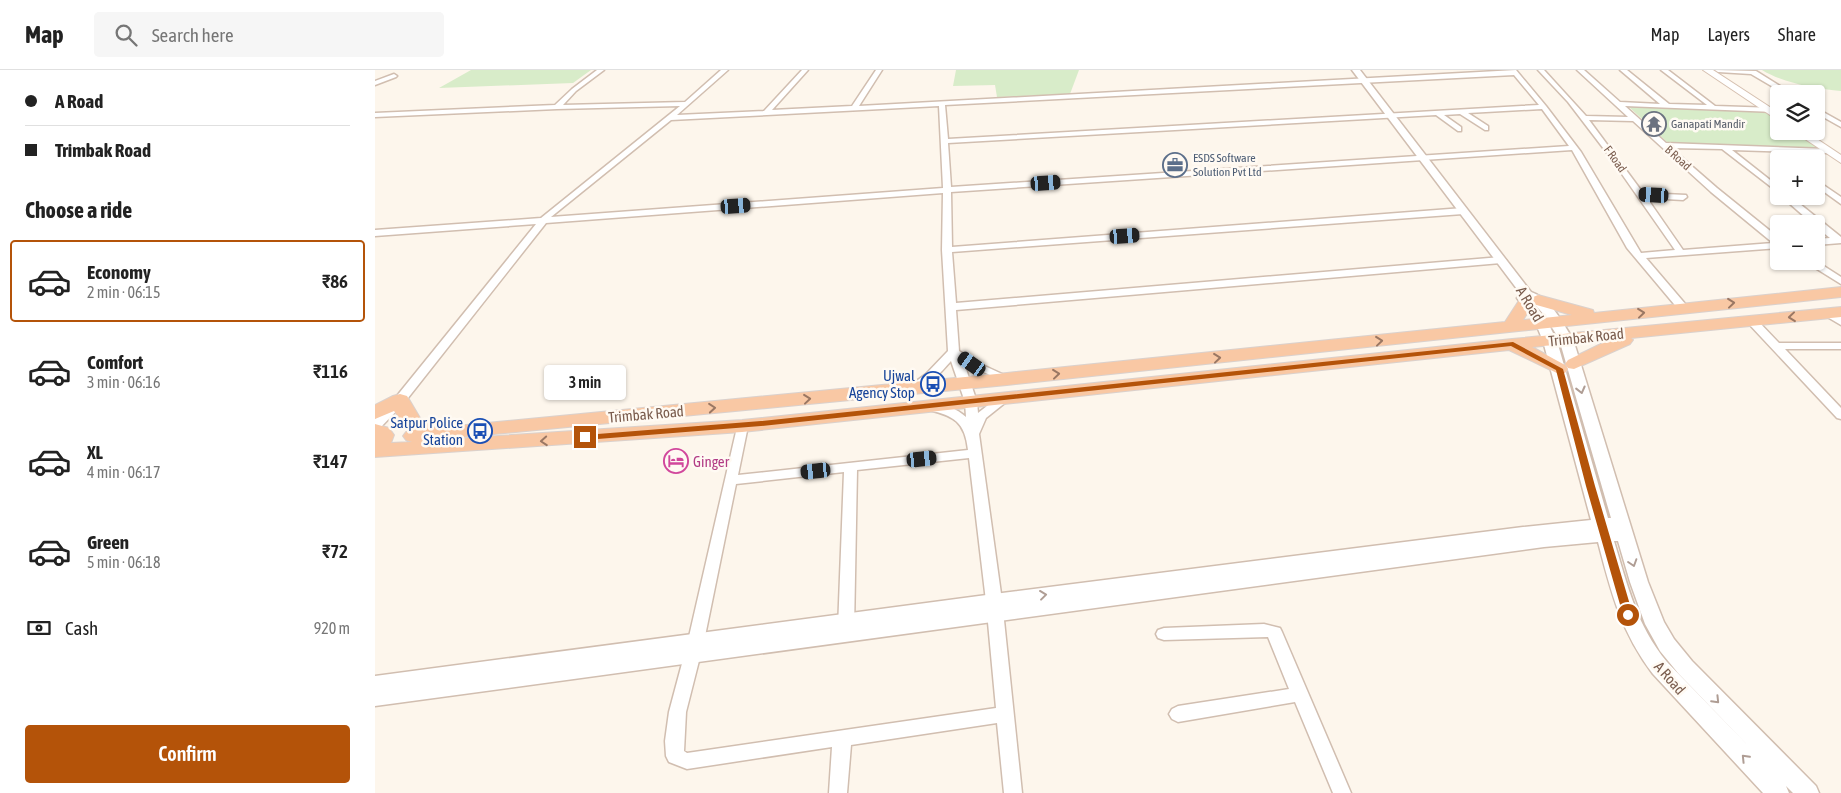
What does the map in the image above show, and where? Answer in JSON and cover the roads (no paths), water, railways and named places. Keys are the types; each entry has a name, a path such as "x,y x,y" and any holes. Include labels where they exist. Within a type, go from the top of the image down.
{"highway":[{"name":"Trimbak Road","path":"1512,335 1549,322 1841,292"},
{"path":"1599,317 1530,299 1512,335 1567,366 1601,349 1654,330"},
{"name":"Trimbak Road","path":"377,439 418,449 742,426 971,402 1006,389 1512,335 1558,340 1751,321 1837,316"},
{"name":"Trimbak Road","path":"377,439 758,404 963,382 1006,389"},
{"path":"375,413 400,400 403,411 418,428 436,434"},
{"path":"375,461 418,449"}],"main road":[{"path":"1707,70 1770,109"},
{"path":"1717,70 1770,108"},
{"path":"1812,140 1841,160"},
{"path":"1821,140 1841,154"}],"street":[{"path":"557,107 601,70"},
{"path":"377,439 400,400 544,220 687,104 725,70"},
{"path":"766,113 805,70"},
{"path":"854,108 879,70"},
{"name":"A Road","path":"1356,70 1549,322 1558,340 1567,366 1602,529 1632,625 1649,654 1694,705 1779,793"},
{"name":"F Road","path":"1541,70 1584,118 1613,155 1681,253"},
{"name":"B Road","path":"1580,70 1714,190 1770,237"},
{"path":"1623,70 1667,106"},
{"path":"1664,70 1713,107"},
{"path":"1717,70 1751,71 1775,85"},
{"path":"669,118 1515,72 1544,106 1574,148 1632,248 1683,308"},
{"path":"375,75 394,76 375,83"},
{"path":"375,115 557,107 687,104"},
{"path":"942,104 947,190 947,250 954,352 971,402 973,438 995,608 1013,793"},
{"path":"1617,104 1713,107 1770,112"},
{"path":"944,141 1544,106"},
{"path":"1460,111 1485,128"},
{"path":"1437,112 1459,129"},
{"path":"1825,116 1838,124"},
{"path":"1584,118 1634,119"},
{"path":"1825,123 1838,124"},
{"path":"1663,145 1827,151"},
{"path":"1725,147 1770,184"},
{"path":"375,233 947,190 1574,148"},
{"path":"1825,188 1841,200"},
{"path":"1640,194 1683,197"},
{"path":"1796,205 1840,240"},
{"path":"947,250 1463,211"},
{"path":"1825,241 1840,240"},
{"path":"1639,256 1770,245"},
{"path":"950,307 1501,260"},
{"path":"1824,270 1841,280"},
{"path":"1751,321 1841,416"},
{"path":"1775,346 1841,346"},
{"path":"913,388 930,376 954,352"},
{"path":"954,352 1006,389 976,422 973,438"},
{"path":"1567,366 1652,616 1667,645 1701,685 1808,793"},
{"path":"929,406 943,408 957,414 966,423 973,438"},
{"path":"742,426 694,648 679,707 673,742 675,756 687,761 1005,714"},
{"path":"730,480 975,453"},
{"path":"846,628 851,467"},
{"path":"375,685 694,648 1602,529 1622,528"},
{"path":"1164,634 1263,630 1274,632 1342,793"},
{"path":"375,697 694,648"},
{"path":"1178,714 1301,694"},
{"path":"838,793 842,738"}],"place":[{"name":"Ganapati Mandir","path":"1654,124"},
{"name":"ESDS Software Solution Pvt Ltd","path":"1175,165"},
{"name":"Ujwal Agency Stop","path":"933,384"},
{"name":"Satpur Police Station","path":"480,431"},
{"name":"Ginger","path":"676,461"}]}
